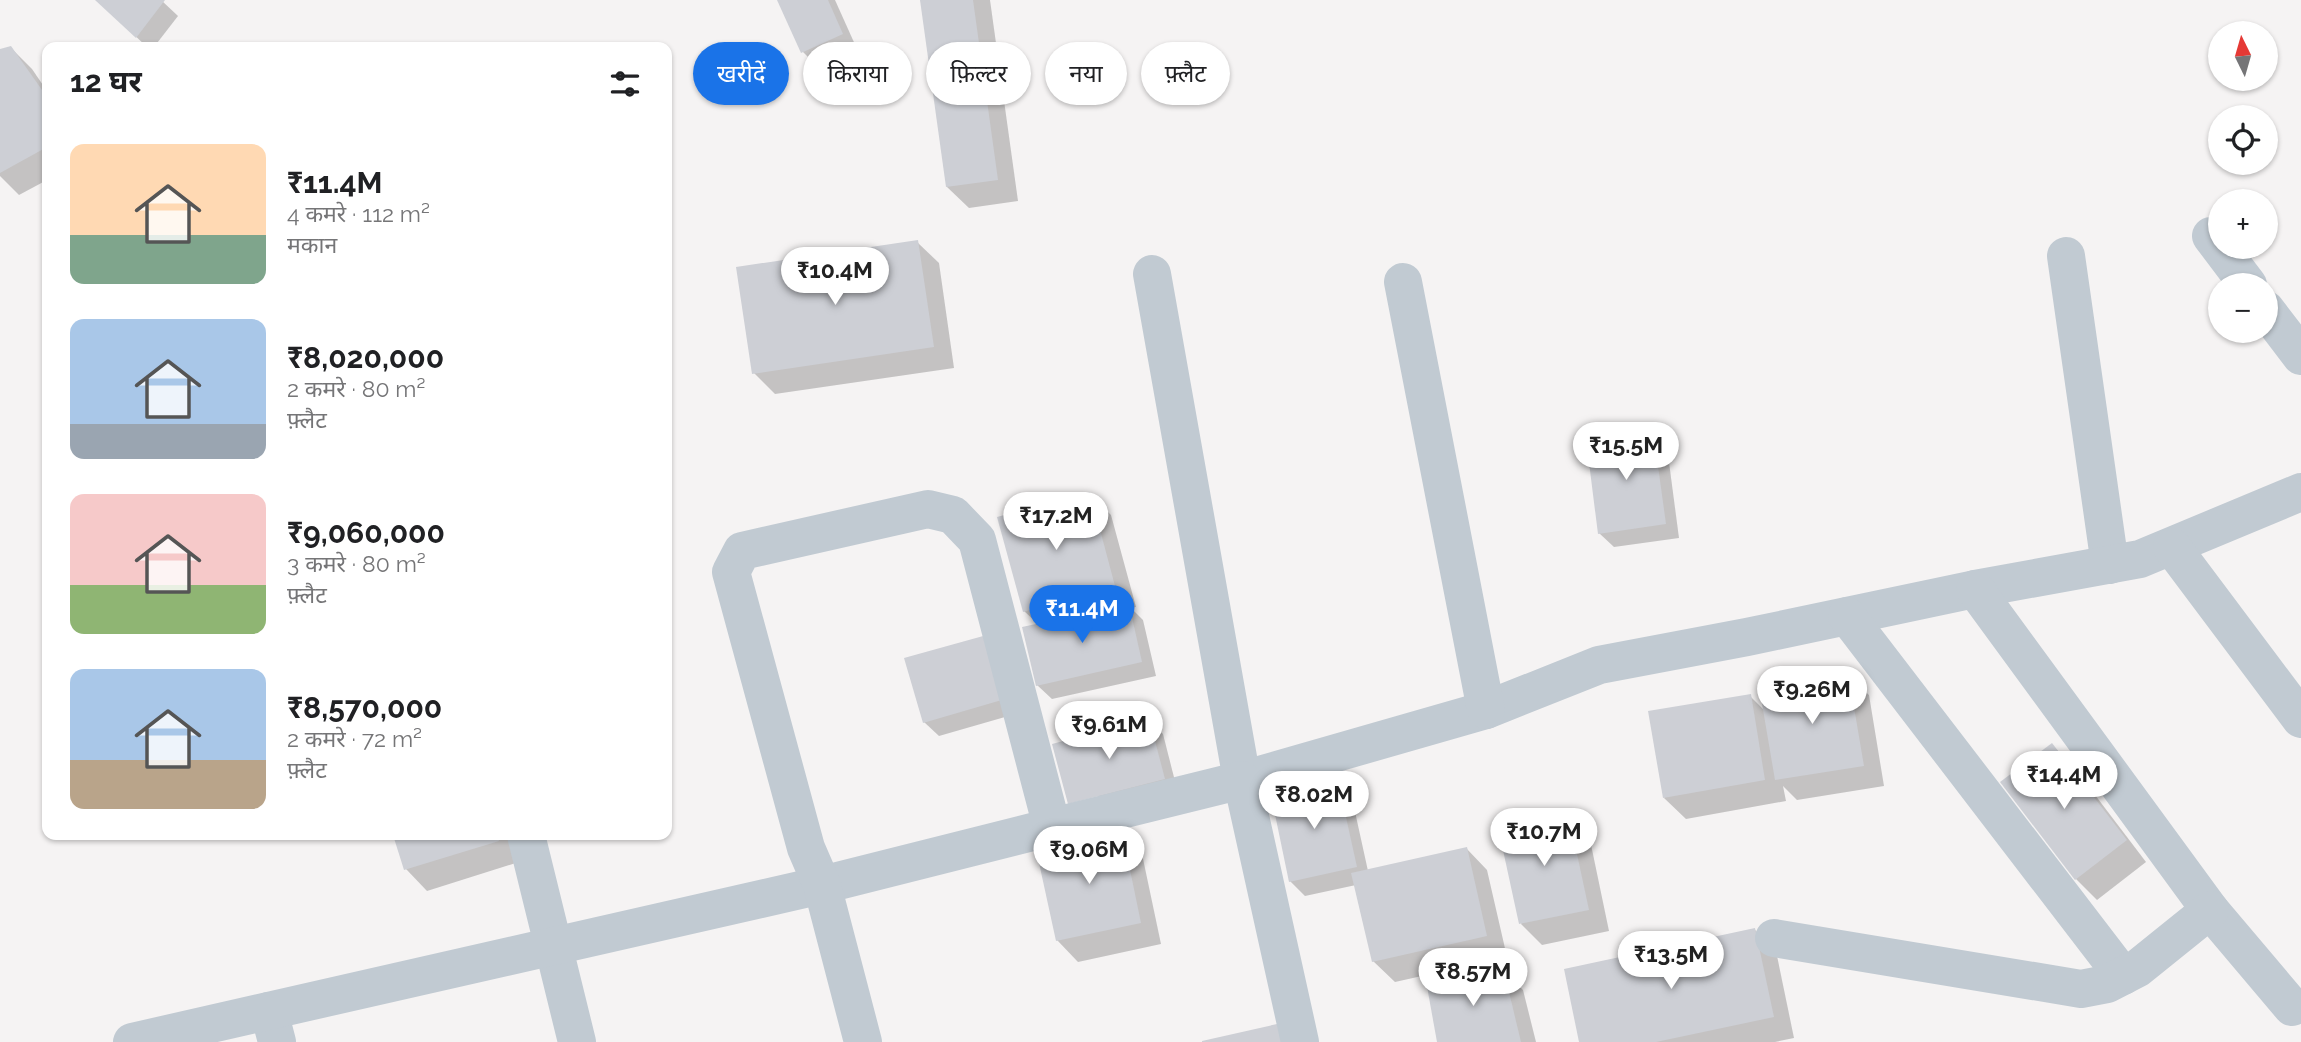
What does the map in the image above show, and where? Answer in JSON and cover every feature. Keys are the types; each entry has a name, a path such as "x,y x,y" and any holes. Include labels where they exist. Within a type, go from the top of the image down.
{"street":[{"path":"2066,256 2110,565"},
{"path":"2228,259 2239,273"},
{"path":"1152,274 1242,780 1300,1042"},
{"path":"1403,282 1486,710"},
{"path":"2278,326 2301,356"},
{"path":"132,1042 273,1026 554,946 822,885 1242,780 1486,710 1600,665 1975,589 2140,559 2301,492"},
{"path":"863,1042 822,885 806,848 737,599 732,572 742,551 928,509 953,515 977,540 1052,827"},
{"path":"2172,547 2301,719"},
{"path":"1975,589 2210,910 2292,1007"},
{"path":"1847,616 2123,976"},
{"path":"527,840 577,1042"},
{"path":"1774,938 2081,989 2108,984 2138,968 2210,910"}],"building":[{"path":"95,0 165,0 136,38"},
{"path":"777,0 828,0 843,34 825,42 803,42 801,53"},
{"path":"920,0 973,0 979,42 926,43"},
{"path":"11,46 42,90 42,150 0,173 0,49"},
{"path":"935,105 988,105 998,180 946,187"},
{"path":"918,240 934,347 752,374 736,267"},
{"path":"1653,430 1666,524 1598,534 1586,439"},
{"path":"1090,492 1115,586 1023,612 997,517"},
{"path":"1129,604 1142,662 1036,686 1022,627"},
{"path":"994,633 1012,697 923,723 904,658"},
{"path":"1848,672 1864,766 1775,780 1759,686"},
{"path":"1751,694 1765,780 1663,798 1648,711"},
{"path":"1149,718 1165,779 1068,804 1052,744"},
{"path":"2052,743 2127,840 2075,880 2000,782"},
{"path":"1338,781 1357,867 1289,882 1271,795"},
{"path":"1568,812 1589,910 1519,924 1498,827"},
{"path":"1122,831 1141,923 1056,941 1036,849"},
{"path":"395,840 499,841 404,870"},
{"path":"1467,847 1487,936 1372,962 1351,873"},
{"path":"1755,928 1774,1017 1656,1042 1579,1042 1564,969"},
{"path":"1503,967 1521,1042 1437,1042 1426,981"},
{"path":"1277,1024 1282,1042 1202,1042 1202,1041"}]}
